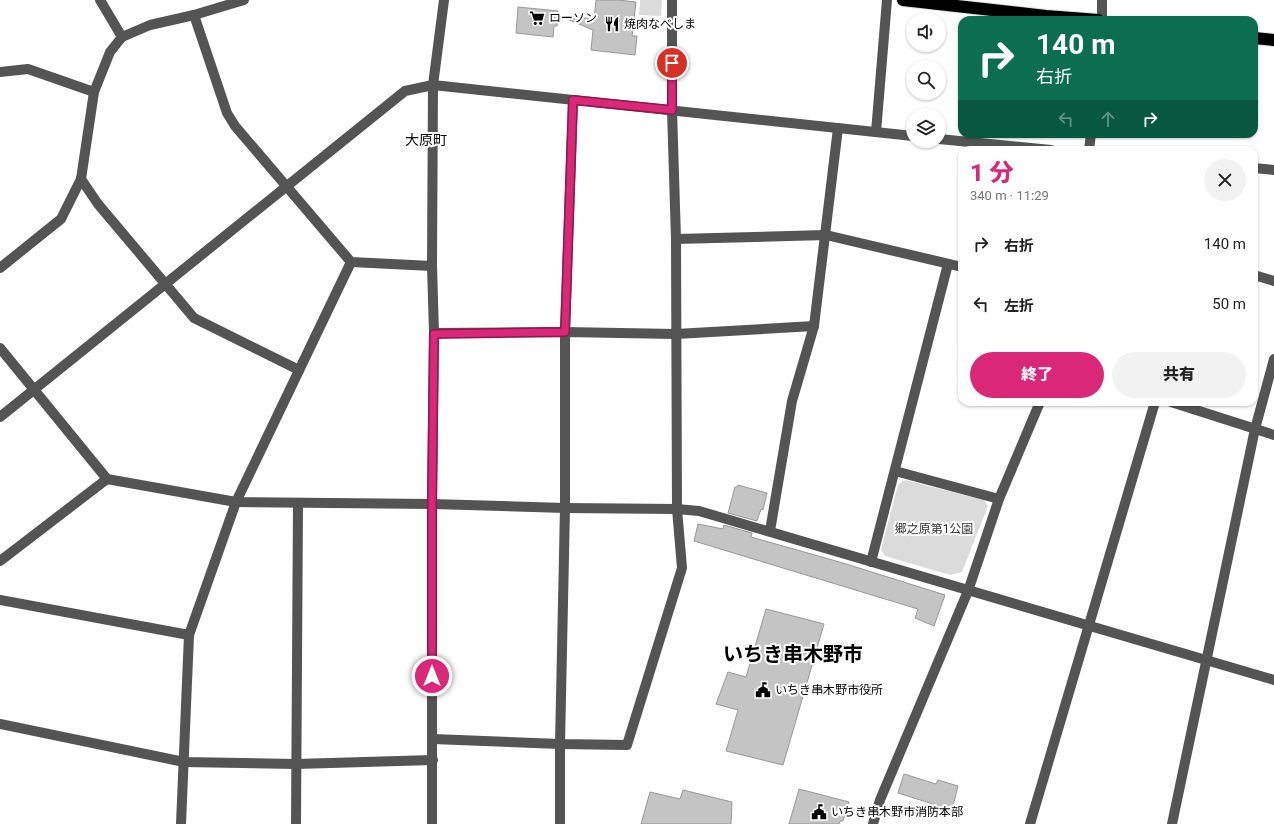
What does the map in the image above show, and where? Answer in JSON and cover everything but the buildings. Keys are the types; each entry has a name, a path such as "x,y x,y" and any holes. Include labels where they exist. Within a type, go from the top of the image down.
{"highway":[{"path":"902,0 1046,16"},
{"path":"1258,38 1274,40"}],"street":[{"path":"100,0 122,37"},
{"path":"0,268 61,219 81,179 94,92 110,52 122,37 150,25 194,16 244,0"},
{"path":"432,824 432,504 434,334 432,266 432,85 444,0"},
{"path":"433,738 560,744 627,745 682,568 677,509 676,239 672,110 672,0"},
{"path":"876,132 887,0"},
{"path":"1102,0 1102,16"},
{"path":"194,16 227,113 235,126 351,262 432,266"},
{"path":"0,72 28,69 94,92"},
{"path":"0,417 405,91 432,85 906,135"},
{"path":"560,824 560,744 565,508 565,332 573,100"},
{"path":"770,531 792,401 814,326 838,128"},
{"path":"946,139 1014,146"},
{"path":"1258,168 1274,170"},
{"path":"81,179 98,204 194,318 299,370"},
{"path":"676,239 826,235 958,266"},
{"path":"181,824 189,635 236,502 351,262"},
{"path":"871,562 948,264"},
{"path":"1258,276 1274,281"},
{"path":"434,334 565,332 676,334 814,326"},
{"path":"0,348 107,480 236,502 432,504 565,508 677,509 699,511 1274,680"},
{"path":"1172,824 1255,429 1274,359"},
{"path":"874,824 880,800 968,591 1000,499 1038,406"},
{"path":"1030,824 1154,406"},
{"path":"1183,406 1274,435"},
{"path":"895,471 1000,499"},
{"path":"0,561 107,480"},
{"path":"296,824 298,503"},
{"path":"0,600 189,635"},
{"path":"0,724 184,762 296,764 433,760"}],"green space":[{"path":"640,0 662,0 661,16 639,15"},
{"name":"郷之原第1公園","path":"905,480 984,500 988,506 962,572 950,575 885,556 881,549 898,485"}],"place":[{"name":"ローソン","path":"537,18"},
{"name":"焼肉なべしま","path":"612,24"},
{"name":"いちき串木野市役所","path":"763,690"},
{"name":"いちき串木野市消防本部","path":"819,812"}],"district":[{"name":"大原町","path":"426,140"},
{"name":"いちき串木野市","path":"793,654"}],"route":[{"path":"432,676 434,334 565,332 573,100 672,110 672,63"}]}
